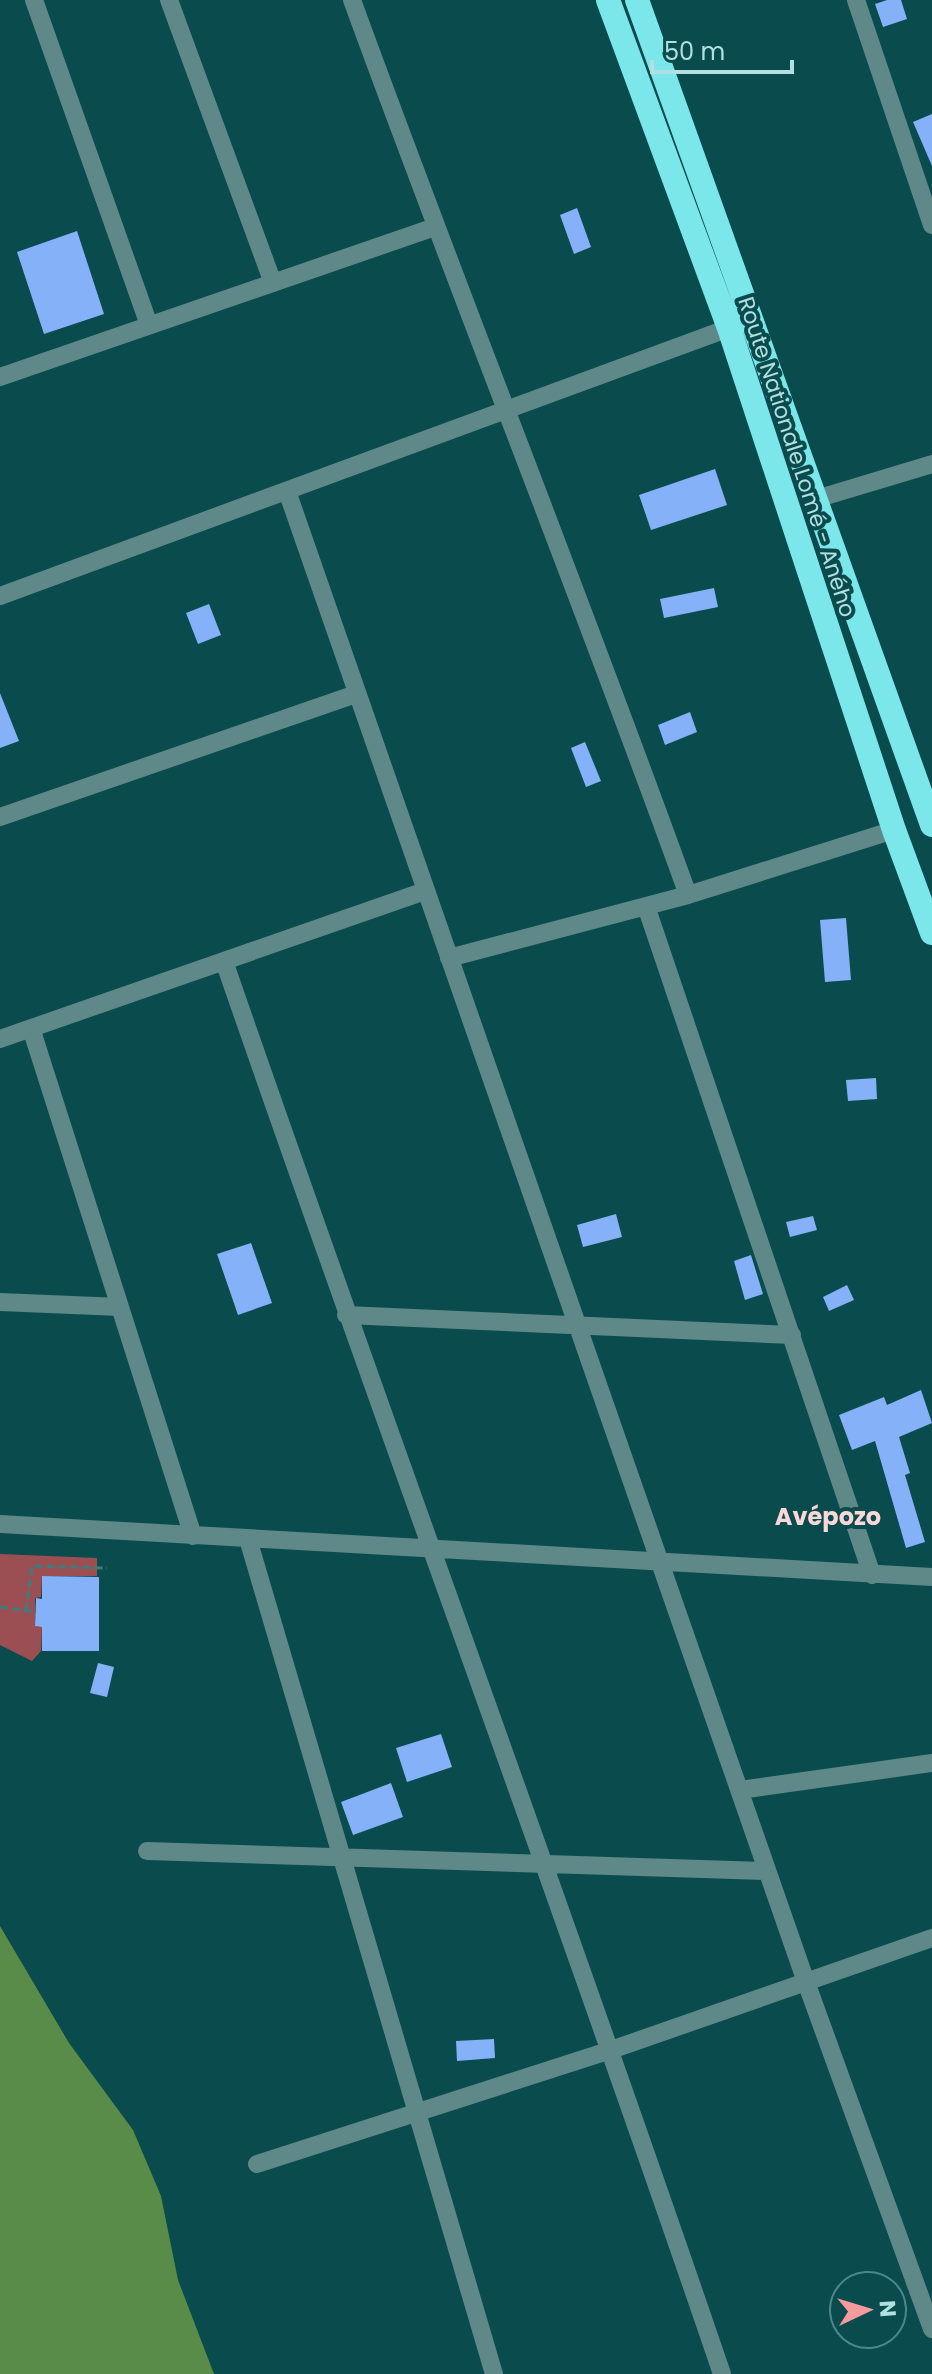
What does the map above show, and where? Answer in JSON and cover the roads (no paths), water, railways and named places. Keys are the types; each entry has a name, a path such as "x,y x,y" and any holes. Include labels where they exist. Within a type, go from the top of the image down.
{"highway":[{"name":"Route Nationale Lomé - Aného","path":"608,0 729,328 894,830 932,933"},
{"name":"Route Nationale Lomé - Aného","path":"637,0 932,825"}],"street":[{"path":"34,0 149,325"},
{"path":"169,0 273,283"},
{"path":"352,0 435,227 601,652 688,895"},
{"path":"856,0 932,225"},
{"path":"0,377 435,227"},
{"path":"0,596 729,328"},
{"path":"816,499 932,464"},
{"path":"287,491 767,1871 932,2329"},
{"path":"0,817 356,694"},
{"path":"449,958 688,895 894,830"},
{"path":"0,1039 425,891"},
{"path":"646,906 872,1575"},
{"path":"224,961 346,1315 611,2050 722,2374"},
{"path":"31,1028 193,1536"},
{"path":"0,1302 120,1307"},
{"path":"346,1315 792,1335"},
{"path":"0,1524 932,1577"},
{"path":"248,1539 494,2374"},
{"path":"740,1790 932,1763"},
{"path":"147,1851 342,1860 767,1871"},
{"path":"257,2164 611,2050 932,1938"}],"district":[{"name":"Avépozo","path":"828,1516"}]}
